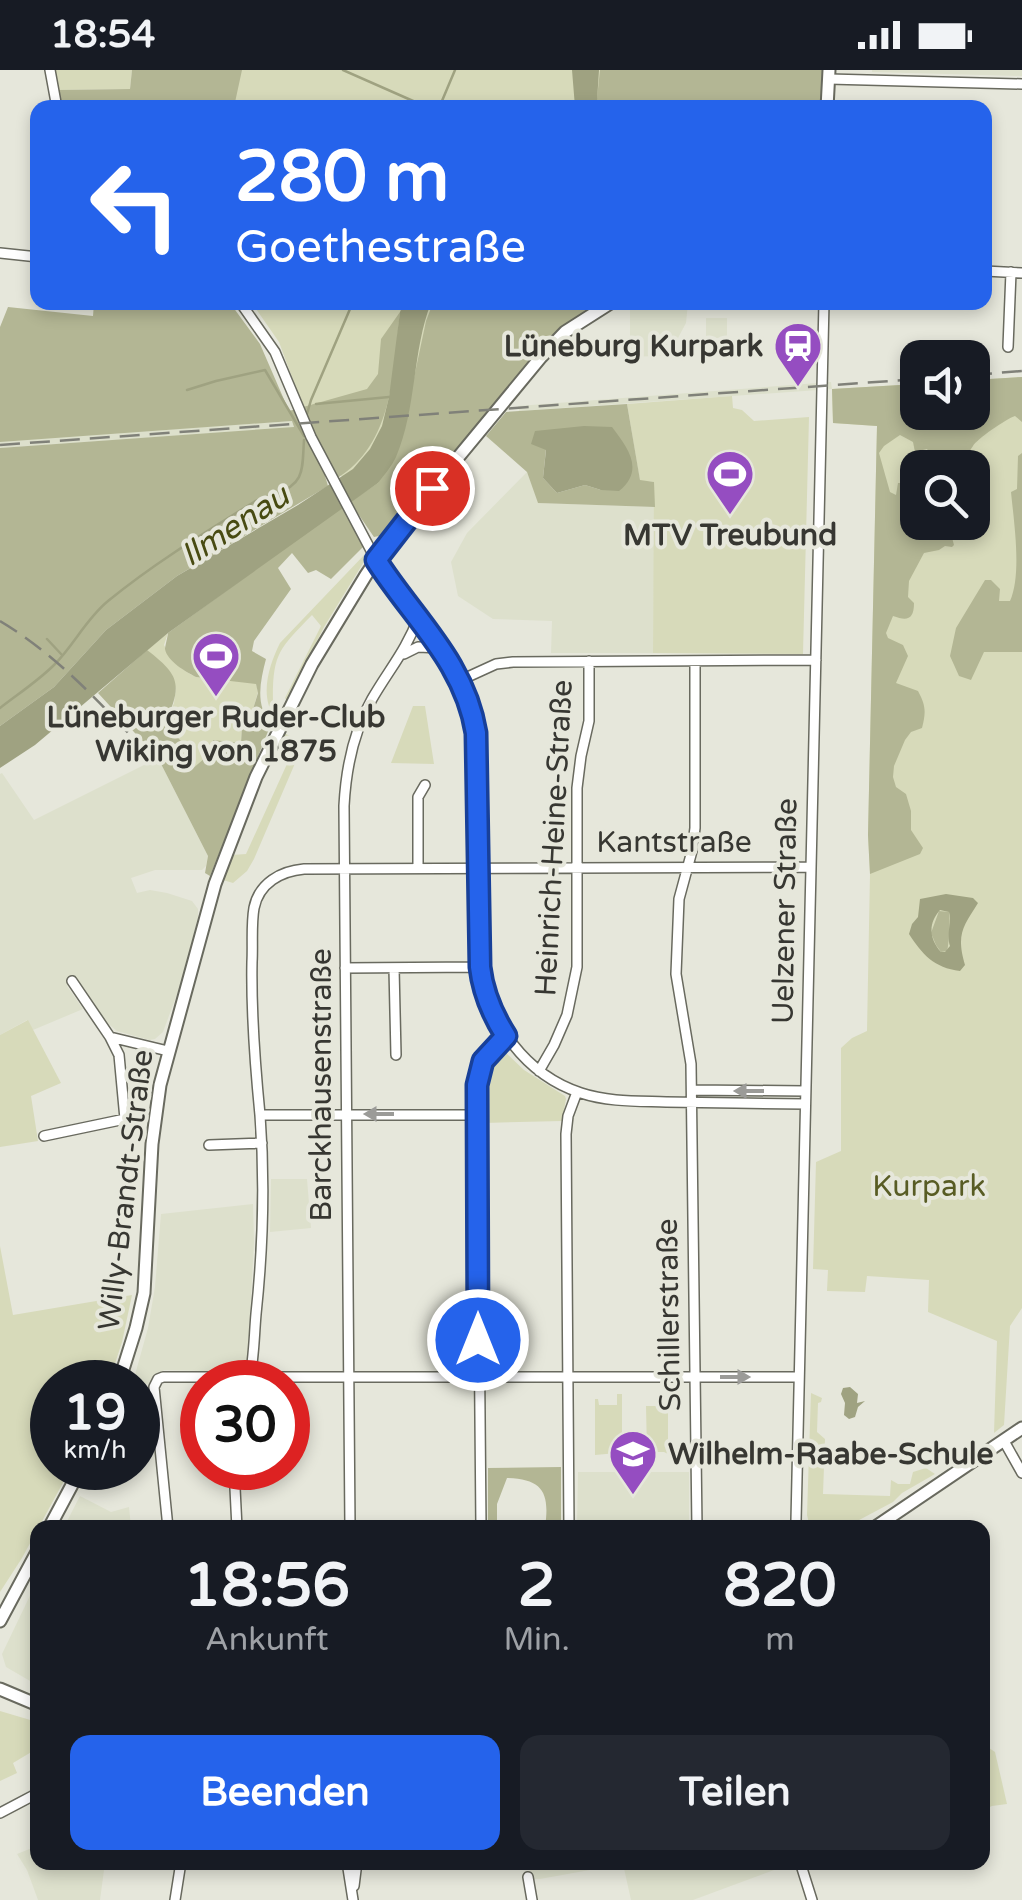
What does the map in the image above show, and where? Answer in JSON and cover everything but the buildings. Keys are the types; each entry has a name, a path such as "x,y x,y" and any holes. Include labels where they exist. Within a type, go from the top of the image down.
{"main road":[{"path":"827,100 829,74"},
{"name":"Willy-Brandt-Straße","path":"127,1360 144,1293 154,1126 168,1051 214,884 256,777 338,619 376,560 541,356 565,332 599,310"},
{"path":"886,1520 1022,1428"},
{"path":"53,1520 69,1490"},
{"path":"0,1621 30,1564"},
{"path":"0,1689 7,1697"}],"street":[{"path":"50,70 56,100"},
{"path":"1004,70 1004,84"},
{"path":"829,74 1022,84"},
{"path":"0,253 30,257"},
{"path":"1008,347 1017,272"},
{"path":"246,310 275,352 328,474 376,560 440,648 468,698 476,733 480,967 484,994 506,1036 539,1070 576,1092 614,1100 805,1104"},
{"name":"Uelzener Straße","path":"796,1520 795,1377 824,310"},
{"name":"Barckhausenstraße","path":"350,1520 344,806 350,755 362,719 402,655 418,616"},
{"path":"402,655 418,647 440,648"},
{"path":"460,680 503,662 816,660"},
{"name":"Heinrich-Heine-Straße","path":"539,1070 562,1030 572,999 578,951 578,782 589,721 589,661"},
{"name":"Schillerstraße","path":"695,661 694,828 678,899 676,974 692,1064 697,1520"},
{"path":"418,868 418,797 425,784"},
{"name":"Kantstraße","path":"252,1360 261,1251 262,1144 252,1026 254,907 276,876 289,870 344,868 811,866"},
{"path":"345,968 480,967"},
{"path":"394,968 396,1055"},
{"path":"44,1136 126,1118 119,1056 72,981"},
{"path":"481,1520 477,1115 480,1069 506,1036"},
{"path":"110,1037 168,1051"},
{"path":"692,1090 805,1091"},
{"path":"569,1520 566,1134 576,1092"},
{"path":"260,1115 477,1115"},
{"path":"209,1146 262,1144"},
{"path":"310,1379 795,1377"},
{"path":"167,1520 155,1382 180,1378"},
{"path":"1004,1440 1022,1473"},
{"path":"235,1490 237,1520"},
{"path":"0,1813 30,1796"},
{"path":"175,1900 180,1870"},
{"path":"348,1870 352,1897"},
{"path":"352,1897 356,1870"},
{"path":"803,1870 812,1900"},
{"path":"528,1877 532,1900"}],"shaded area":[{"path":"132,70 242,70 236,100 58,100 56,90 130,89"},
{"path":"572,70 599,70 597,100 574,100"},
{"path":"600,70 822,70 821,100 597,100"},
{"path":"1022,70 1022,76 872,72"},
{"path":"8,307 93,316 93,310 235,310 260,344 289,411 367,389 378,374 381,339 400,312 387,405 380,427 355,464 336,479 332,472 325,476 328,486 177,576 106,630 54,687 0,726 0,448 294,427 292,421 0,442 0,327"},
{"path":"429,310 403,438 378,483 168,633 35,745 0,768 0,726 54,687 106,630 177,576 353,469 382,426 400,312"},
{"path":"430,310 587,310 563,326 384,535 374,537 350,502 378,483 401,439"},
{"path":"630,310 687,310 678,338 679,355 630,357"},
{"path":"706,318 727,318 727,338 706,338"},
{"path":"1022,377 1022,422 1015,416 992,429 970,450 915,450 913,442 900,435 879,453 890,492 896,495 900,483 900,540 953,540 954,545 924,553 909,581 913,613 906,619 893,616 886,633 903,645 908,656 896,683 918,691 924,705 922,728 911,732 905,740 893,777 896,787 906,794 911,830 923,848 920,854 870,874 877,426 833,423 832,389 900,385 900,430 990,430 990,379"},
{"path":"831,382 832,389 519,411 518,406"},
{"path":"627,404 640,480 654,482 655,507 538,503 527,472 486,436 506,412","holes":["546,449 601,490 585,485 557,493 543,478"]},
{"path":"293,421 294,428 0,448 0,442 15,439"},
{"path":"612,427 628,451 631,475 619,491 585,485 557,493 543,478 546,450 531,444 535,431"},
{"path":"1022,453 1022,652 984,652 971,680 959,676 950,656 956,628 985,580 991,580 1000,589 999,601 1010,601 1016,563 1011,492 1017,489 1018,456"},
{"path":"527,472 539,503 655,507 653,653 551,653 552,621 493,619 458,596 451,562 467,533"},
{"path":"342,507 363,547 331,579 316,570 308,573 292,553 278,568 291,589 254,641 252,651 266,659 261,701 271,724 210,876 205,873 208,856 158,758 98,693 147,650 167,667 175,682 174,700 165,724 181,741 191,770 205,758 212,761 213,740 241,743 242,726 249,722 258,693 256,684 196,677 187,672 166,653 168,633"},
{"path":"158,758 208,856 202,870 155,870 131,878 137,893 167,893 192,901 198,909 180,986 163,1032 149,1040 117,1031 101,1018 75,980 67,986 83,1009 33,1030 27,1020 0,1035 0,774 34,820"},
{"path":"946,894 973,898 978,903 962,931 965,965 960,971 930,959 909,934 918,917 920,899","holes":["940,910 949,912 950,946 941,952 934,942 932,926"]},
{"path":"939,911 949,912 948,949 941,952 931,933"},
{"path":"271,1179 307,1179 311,1228 270,1232"},
{"path":"253,1204 248,1360 180,1360 180,1370 160,1372 160,1360 139,1360 155,1287 161,1214"},
{"path":"850,1387 858,1394 857,1403 865,1401 855,1417 849,1419 844,1415 841,1394 843,1388"},
{"path":"561,1467 561,1520 545,1520 545,1497 536,1485 507,1478 497,1504 497,1520 488,1520 488,1468"},
{"name":"Wilhelm-Raabe-Schule","path":"578,1472 689,1472 689,1520 577,1520"},
{"path":"80,1496 111,1512 129,1507 130,1520 68,1520"},
{"path":"30,1596 30,1681 6,1667 2,1654"},
{"path":"30,1849 30,1870 104,1870 100,1900 38,1900 17,1854"},
{"path":"530,1870 590,1870 540,1879 534,1879"},
{"path":"624,1870 774,1870 693,1900 631,1900"}],"green space":[{"path":"52,70 132,70 130,89 56,90"},
{"path":"237,70 618,70 612,100 231,100"},
{"path":"257,310 513,310 373,533 303,407 279,342"},
{"name":"Kurpark","path":"1022,377 1022,1308 1010,1326 1004,1425 994,1433 997,1341 928,1312 929,1280 867,1276 865,1292 827,1291 828,1270 813,1269 816,1162 841,1151 841,1048 867,1031 877,426 833,423 832,389 900,385 900,430 990,430 990,379"},
{"name":"MTV Treubund","path":"732,396 733,408 742,410 754,421 809,417 803,654 653,653 654,482 640,481 627,404"},
{"path":"366,553 287,701 285,698 321,626 312,615 279,654 274,675 273,706 278,711 275,718 267,690 269,671 280,643"},
{"name":"Lüneburger Ruder-Club Wiking von 1875","path":"168,633 164,645 186,671 196,677 256,683 258,692 249,723 242,726 241,743 192,771 181,741 165,724 176,688 147,650"},
{"path":"413,706 425,706 434,764 391,763"},
{"path":"284,733 296,739 299,754 247,871 233,883 223,880 232,855 246,854 292,753 278,744"},
{"path":"28,1020 61,1083 31,1096 38,1141 0,1147 0,1035"},
{"path":"503,1050 524,1070 565,1096 562,1121 483,1123 482,1107 489,1107 489,1092 482,1092 486,1067"},
{"path":"0,1246 13,1315 132,1295 116,1360 30,1360 30,1490 59,1490 43,1520 30,1520 30,1543 0,1592"},
{"path":"811,1393 822,1398 818,1403 817,1432 825,1439 823,1494 890,1496 891,1480 910,1484 913,1472 926,1468 935,1474 859,1520 808,1520"},
{"path":"617,1394 622,1394 622,1459 618,1459 617,1453 595,1455 595,1399 599,1405 617,1405"},
{"path":"646,1406 668,1406 668,1454 647,1452"},
{"path":"0,1711 30,1720 30,1753 13,1763 17,1773 0,1781"},
{"path":"990,1749 995,1752 1007,1804 992,1806"}],"waterway":[{"path":"343,70 411,100"},
{"path":"442,100 455,70"},
{"path":"307,414 350,310"},
{"path":"187,390 265,370 304,436"},
{"path":"316,404 389,397"},
{"name":"Ilmenau","path":"0,708 54,665 93,616 125,587 257,500 292,485 300,474 304,440"},
{"path":"47,639 62,655"}],"railway":[{"path":"990,374 1022,371"},
{"path":"0,445 900,380"},
{"path":"0,621 57,663 141,747"}],"place":[{"name":"Lüneburg Kurpark","path":"798,388"},
{"name":"MTV Treubund","path":"730,516"},
{"name":"Lüneburger Ruder-Club Wiking von 1875","path":"216,698"},
{"name":"Wilhelm-Raabe-Schule","path":"633,1496"}],"route":[{"path":"432,488 376,560 440,648 460,680 474,716 478,750 480,967 484,994 506,1036 483,1061 477,1085 478,1340"}]}
